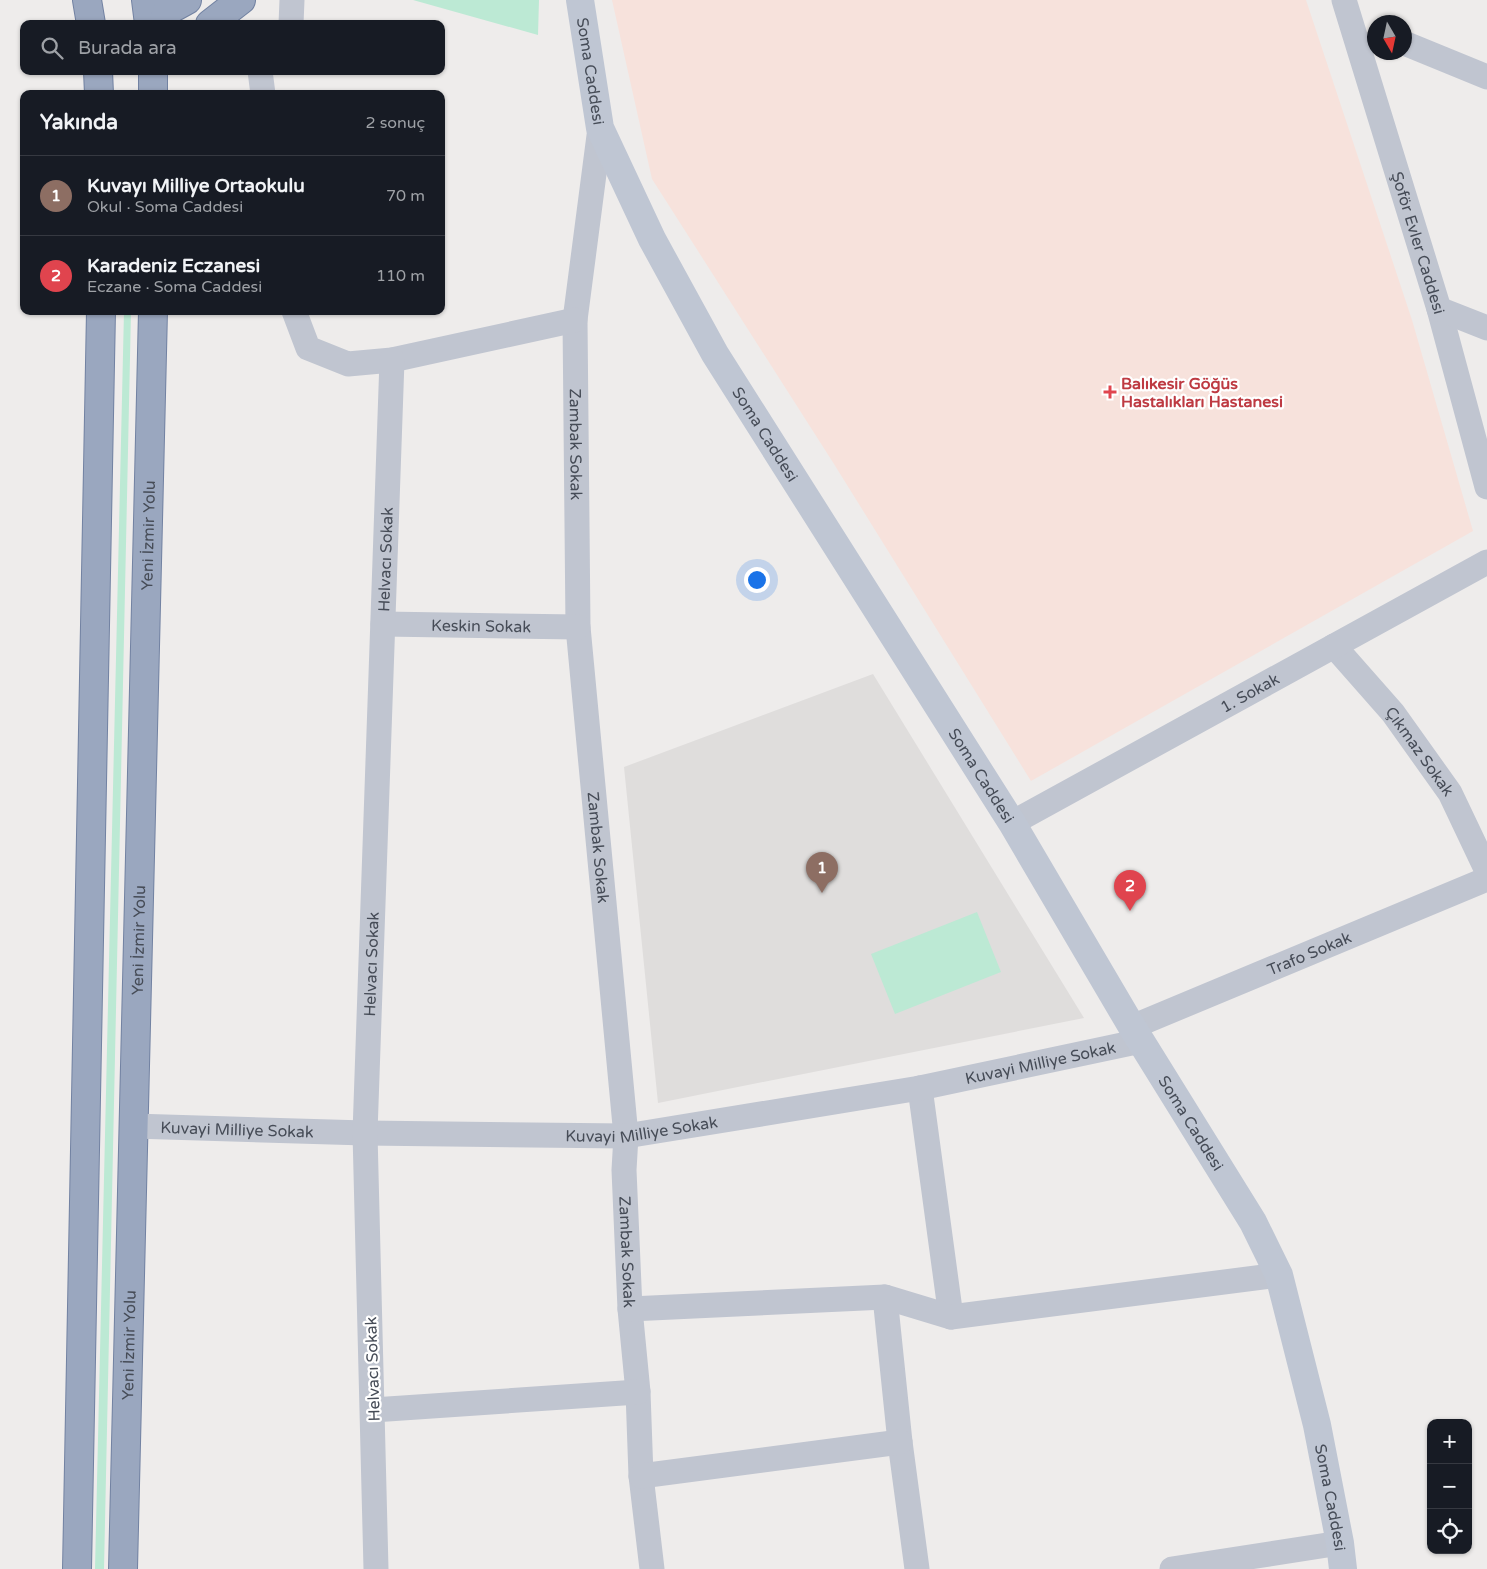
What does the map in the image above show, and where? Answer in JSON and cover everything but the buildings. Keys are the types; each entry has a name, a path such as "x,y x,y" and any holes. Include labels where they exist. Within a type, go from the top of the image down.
{"highway":[{"path":"87,0 90,20"},
{"path":"146,0 148,20"},
{"path":"164,20 167,11 187,0"},
{"path":"215,20 241,0"},
{"path":"98,75 98,90"},
{"path":"152,90 153,75"},
{"path":"77,1569 101,315"},
{"name":"Yeni İzmir Yolu","path":"123,1569 153,315"}],"main road":[{"name":"Soma Caddesi","path":"580,0 600,128 652,239 715,354 1012,823 1137,1034 1252,1222 1279,1275 1317,1425 1342,1556"}],"street":[{"path":"291,20 292,0"},
{"path":"1348,10 1367,25"},
{"name":"Şoför Evler Caddesi","path":"1348,10 1439,309 1487,487"},
{"path":"1412,46 1487,78"},
{"path":"261,75 262,90"},
{"name":"Zambak Sokak","path":"600,128 575,320 578,627 626,1136 624,1170 630,1309 638,1392 641,1476 652,1569"},
{"path":"1439,309 1487,328"},
{"path":"296,315 308,348 348,364 392,360 575,320"},
{"name":"Helvacı Sokak","path":"376,1569 365,1133 392,360"},
{"name":"1. Sokak","path":"1012,823 1487,562"},
{"name":"Keskin Sokak","path":"383,624 578,627"},
{"name":"Çıkmaz Sokak","path":"1334,646 1393,713 1450,793 1487,871"},
{"name":"Trafo Sokak","path":"1137,1034 1487,879"},
{"name":"Kuvayi Milliye Sokak","path":"133,1126 365,1133 626,1136 920,1088 1137,1034"},
{"path":"920,1088 951,1317"},
{"path":"630,1309 885,1297 951,1317 1279,1275"},
{"path":"885,1297 900,1442 917,1569"},
{"path":"373,1410 638,1392"},
{"path":"641,1476 900,1442"},
{"path":"1172,1569 1342,1556"}],"shaded area":[{"name":"Balıkesir Göğüs Hastalıkları Hastanesi","path":"612,0 1306,0 1412,320 1473,531 1031,781 834,464 652,179"},
{"path":"873,674 1084,1018 658,1103 624,767"}],"green space":[{"path":"413,0 539,0 538,35"},
{"path":"124,315 131,315 104,1569 95,1569"},
{"path":"977,912 1001,972 895,1014 871,954"}],"place":[{"name":"Balıkesir Göğüs Hastalıkları Hastanesi","path":"1110,392"},
{"name":"Kuvayı Milliye Ortaokulu","path":"822,893"},
{"name":"Karadeniz Eczanesi","path":"1130,911"}]}
